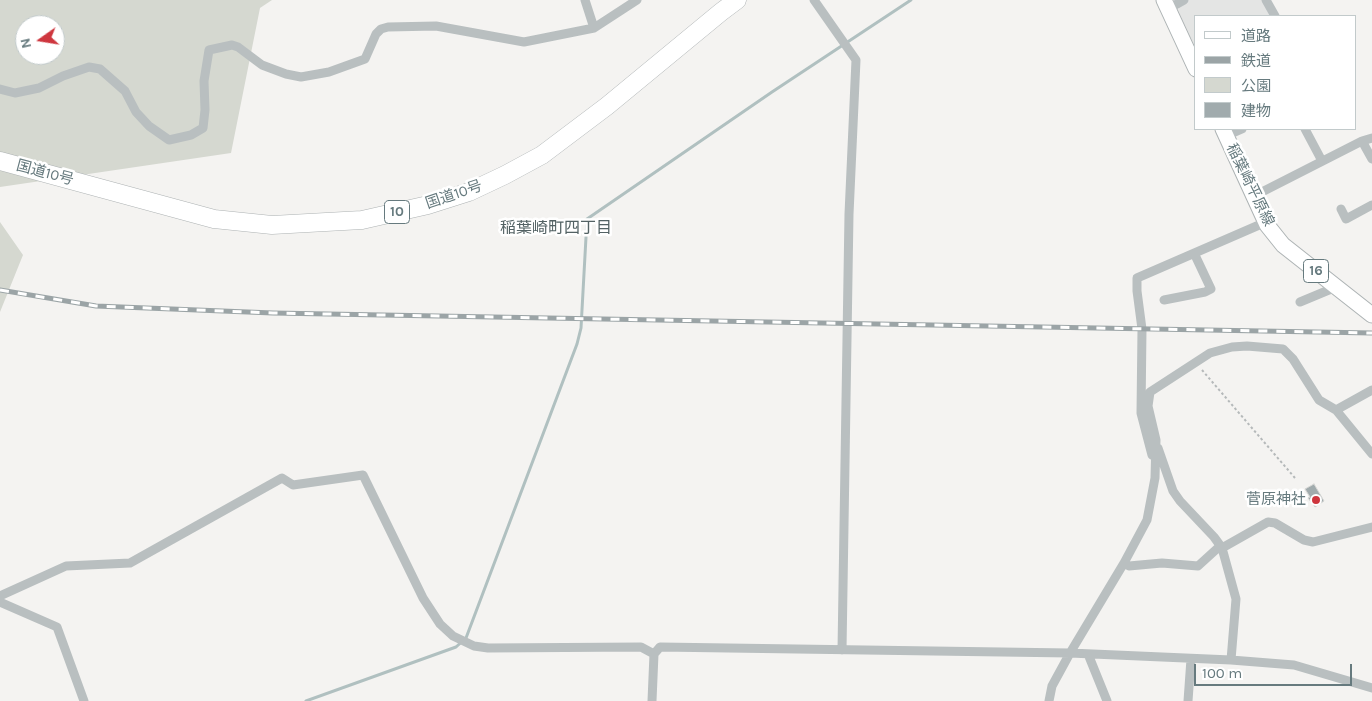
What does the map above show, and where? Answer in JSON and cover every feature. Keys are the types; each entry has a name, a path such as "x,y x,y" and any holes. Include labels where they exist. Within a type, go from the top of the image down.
{"highway":[{"name":"国道10号","path":"0,161 214,218 272,225 362,220 428,205 469,192 506,175 542,155 607,106 738,0"}],"main road":[{"path":"1166,4 1194,65"},
{"name":"稲葉崎平原線","path":"1225,133 1266,222 1283,245 1372,316"}],"street":[{"path":"585,0 594,28"},
{"path":"0,89 15,93 39,88 89,66 100,69 125,90 136,112 149,126 169,140 191,134 203,128 205,110 204,81 209,50 232,46 238,47 262,65 286,74 301,77 329,72 365,59 376,34 381,29 388,27 436,26 524,42 594,28 637,0"},
{"path":"814,0 856,60 849,214 842,650"},
{"path":"1166,4 1184,0"},
{"path":"1266,0 1274,15"},
{"path":"1225,133 1238,130"},
{"path":"1306,130 1322,162"},
{"path":"1254,196 1362,141 1372,138"},
{"path":"1362,141 1372,159"},
{"path":"1341,209 1346,219 1372,205"},
{"path":"1155,465 1141,413 1142,329 1137,278 1266,222"},
{"path":"1164,300 1205,292 1211,289 1194,253"},
{"path":"1300,302 1336,287"},
{"path":"1231,660 1236,598 1221,547 1173,491 1156,440 1148,406 1150,392 1210,353 1232,347 1247,346 1283,350 1293,359 1319,400 1336,410 1372,454"},
{"path":"1336,410 1372,390"},
{"path":"1049,701 1052,686 1147,520 1155,478 1156,440"},
{"path":"0,596 66,566 130,563 282,478 293,485 363,475 423,598 440,624 456,638 469,644 488,648 642,647 654,654"},
{"path":"1124,563 1129,566 1162,563 1198,566 1221,547 1268,522 1275,523 1304,540 1313,542 1372,527"},
{"path":"0,602 57,627 84,701"},
{"path":"652,701 654,654 660,647 1070,653 1231,660 1294,665 1372,688"},
{"path":"1088,654 1107,701"},
{"path":"1188,701 1191,659"}],"path":[{"path":"1195,362 1295,478"}],"shaded area":[{"path":"1189,0 1264,0 1272,15 1194,15 1194,45 1178,10 1180,5"}],"green space":[{"path":"0,0 272,0 260,8 231,153 0,187"},
{"path":"0,222 23,255 0,312"}],"building":[{"name":"菅原神社","path":"1314,484 1324,501 1315,507 1308,498 1310,497 1305,489"}],"waterway":[{"path":"306,701 456,647 466,638 577,344 581,328 587,219 772,92 911,0"}],"railway":[{"path":"0,290 96,306 273,313 1372,333"}],"place":[{"name":"菅原神社","path":"1316,500"}],"district":[{"name":"稲葉崎町四丁目","path":"556,228"}]}
